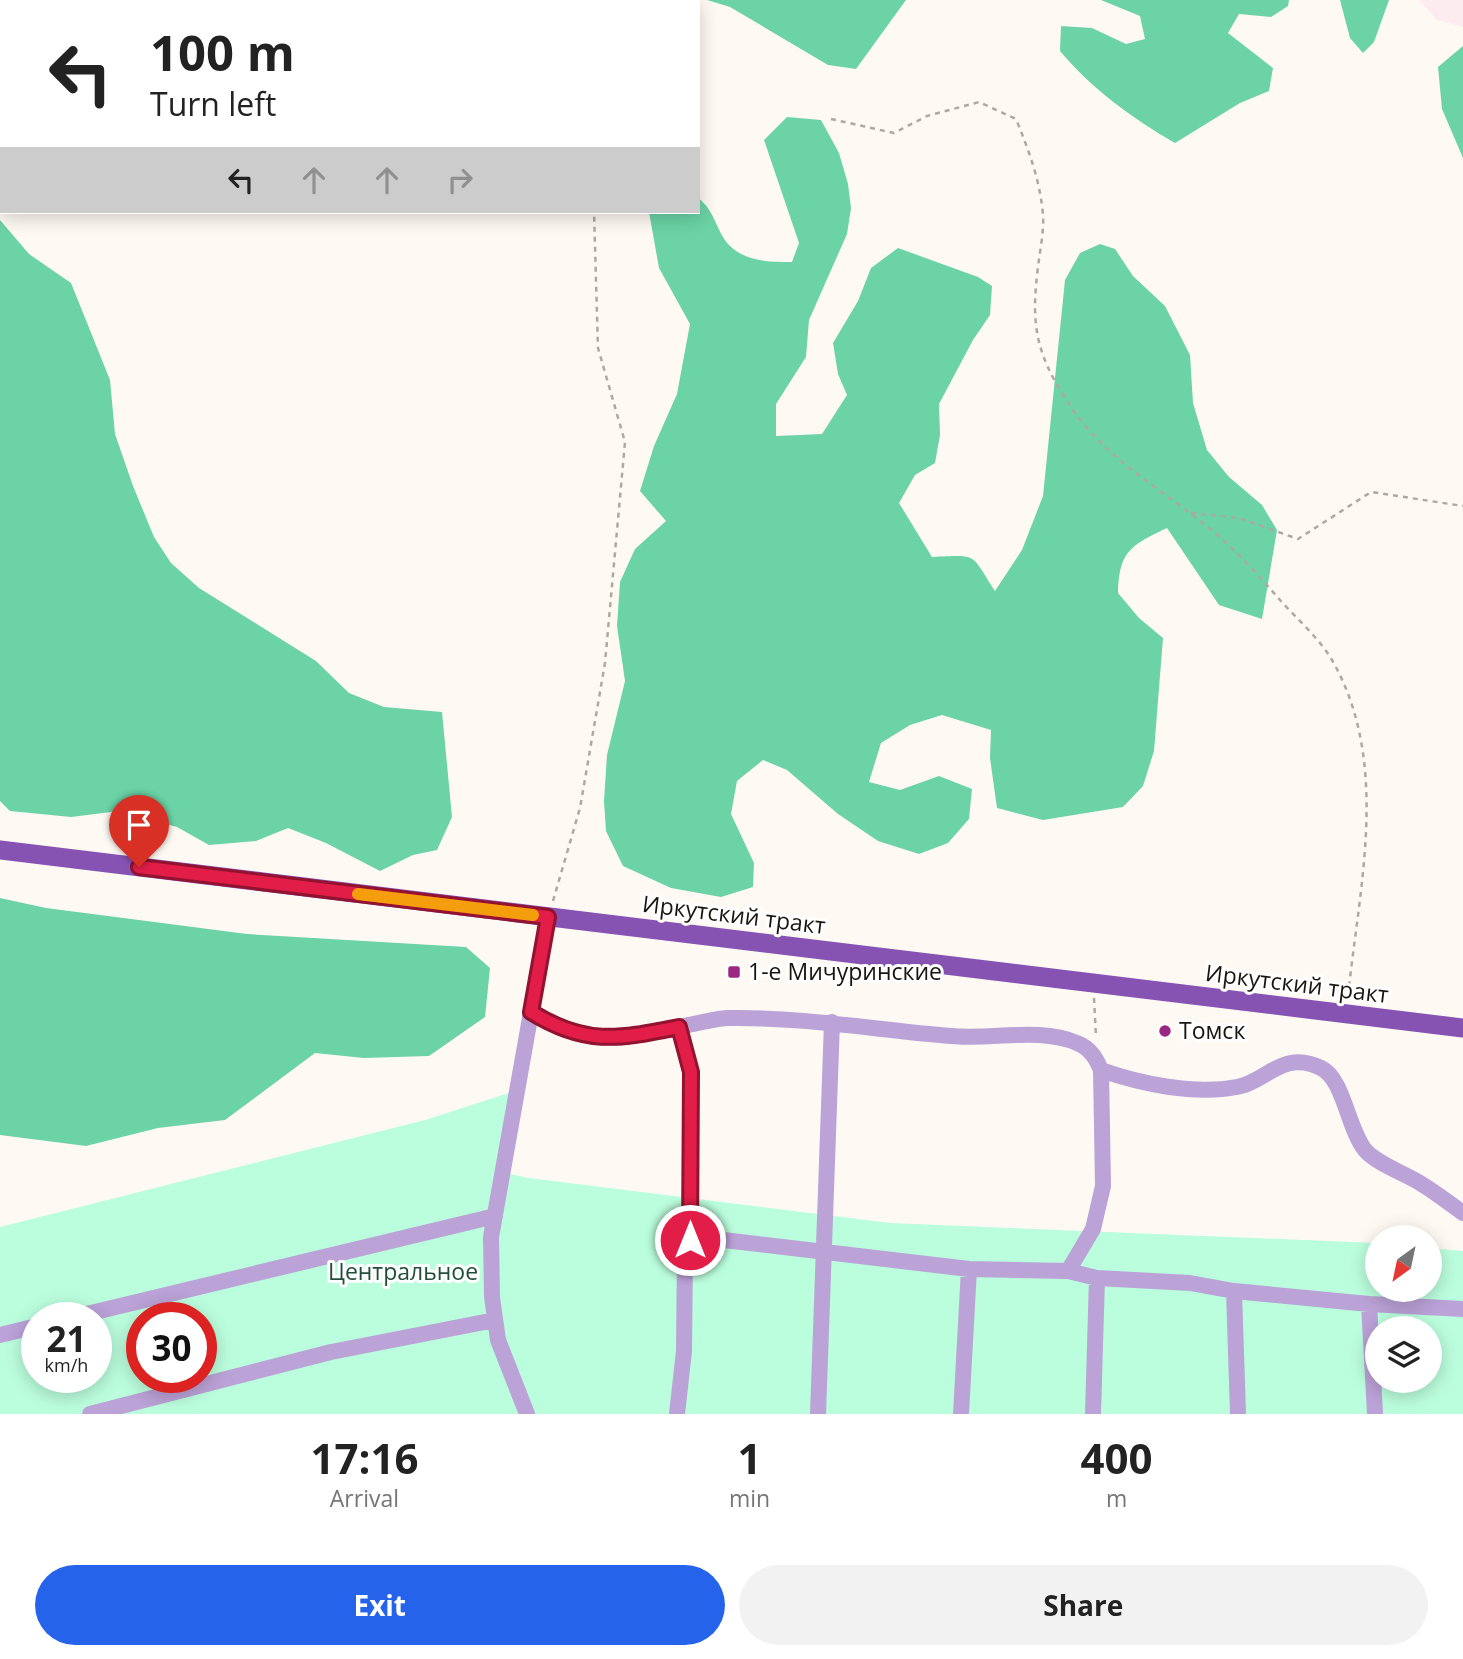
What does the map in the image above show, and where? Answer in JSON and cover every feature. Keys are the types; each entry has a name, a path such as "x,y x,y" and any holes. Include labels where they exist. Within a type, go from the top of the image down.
{"main road":[{"name":"Иркутский тракт","path":"0,850 1463,1028"}],"street":[{"path":"521,1413 495,1320 491,1237 548,917"},
{"path":"531,1012 557,1028 589,1038 621,1039 726,1018 832,1022 952,1037 1046,1037 1078,1043 1094,1054 1101,1070 1102,1186 1093,1229 1068,1272"},
{"path":"818,1414 832,1022"},
{"path":"677,1414 684,1351 685,1249 690,1240 691,1072 679,1027"},
{"path":"1101,1070 1124,1078 1211,1090 1240,1087 1272,1068 1298,1062 1321,1068 1337,1081 1347,1116 1366,1151 1463,1213"},
{"path":"112,1308 495,1216"},
{"path":"690,1240 698,1237 969,1269 1068,1272 1097,1278 1190,1283 1234,1292 1463,1309"},
{"path":"961,1414 969,1269"},
{"path":"1093,1414 1097,1278"},
{"path":"1234,1292 1238,1414"},
{"path":"1370,1304 1375,1414"},
{"path":"90,1414 331,1352 495,1320"},
{"path":"0,1335 21,1330"}],"path":[{"path":"831,119 894,134 927,116 979,102 1016,119 1036,167 1043,216 1033,324 1047,363 1064,397 1083,424 1112,456 1189,513 1259,576 1330,657 1360,732 1364,751 1367,807 1346,1014"},
{"path":"548,917 580,807 605,663 625,442 598,348 594,214"},
{"path":"1189,513 1239,518 1298,539 1371,492 1463,506"},
{"path":"1094,1054 1095,985"}],"shaded area":[{"path":"1419,0 1463,0 1463,27 1437,20"}],"green space":[{"path":"707,0 906,0 856,69 828,65 730,7"},
{"path":"1101,0 1289,0 1288,6 1271,17 1239,14 1228,33 1273,68 1269,91 1240,103 1175,143 1113,102 1085,78 1060,51 1061,26 1092,28 1126,44 1145,39 1140,16"},
{"path":"1340,0 1389,0 1374,42 1363,53 1350,38"},
{"path":"1463,46 1463,158 1442,109 1438,67"},
{"path":"787,117 821,120 839,153 848,184 851,208 847,234 809,320 806,357 776,404 776,436 822,434 847,395 838,374 833,343 858,301 871,268 898,248 978,277 992,286 990,315 973,340 939,404 940,435 935,463 915,475 899,503 932,557 959,556 972,559 995,591 1022,550 1043,496 1065,280 1080,253 1100,244 1115,249 1133,276 1165,306 1190,355 1193,403 1207,450 1229,477 1262,505 1277,530 1262,619 1219,605 1167,528 1144,539 1124,558 1118,593 1139,618 1163,638 1154,751 1143,786 1123,807 1043,820 997,808 990,758 991,730 942,715 910,725 881,743 869,782 900,790 939,776 972,789 969,819 948,843 919,854 878,841 838,814 787,770 763,760 737,781 731,814 754,863 753,887 721,897 671,888 623,866 606,831 604,801 607,755 625,681 617,626 620,582 635,549 666,521 640,491 654,446 677,394 690,324 659,268 649,214 700,214 700,200 708,208 729,245 736,251 759,260 792,262 799,243 764,140"},
{"path":"0,220 29,254 71,283 110,380 115,434 133,486 154,537 171,563 199,588 316,661 349,693 384,707 442,712 452,817 437,850 413,855 380,871 326,843 288,828 256,841 209,845 177,827 119,811 71,817 10,811 0,801"},
{"path":"0,898 46,908 247,934 466,947 490,968 485,1017 429,1056 364,1058 315,1053 225,1120 158,1128 86,1146 0,1135"},
{"name":"Центральное","path":"518,1090 506,1173 529,1178 891,1223 1365,1243 1365,1302 1442,1302 1442,1249 1463,1251 1463,1414 0,1414 0,1227 425,1120"}],"slow traffic":[{"path":"358,894 533,915"}],"place":[{"name":"1-е Мичуринские","path":"734,972"},
{"name":"Томск","path":"1165,1031"}],"route":[{"path":"139,867 548,917 531,1012 557,1028 589,1038 621,1039 679,1027 691,1072 690,1240"}]}
